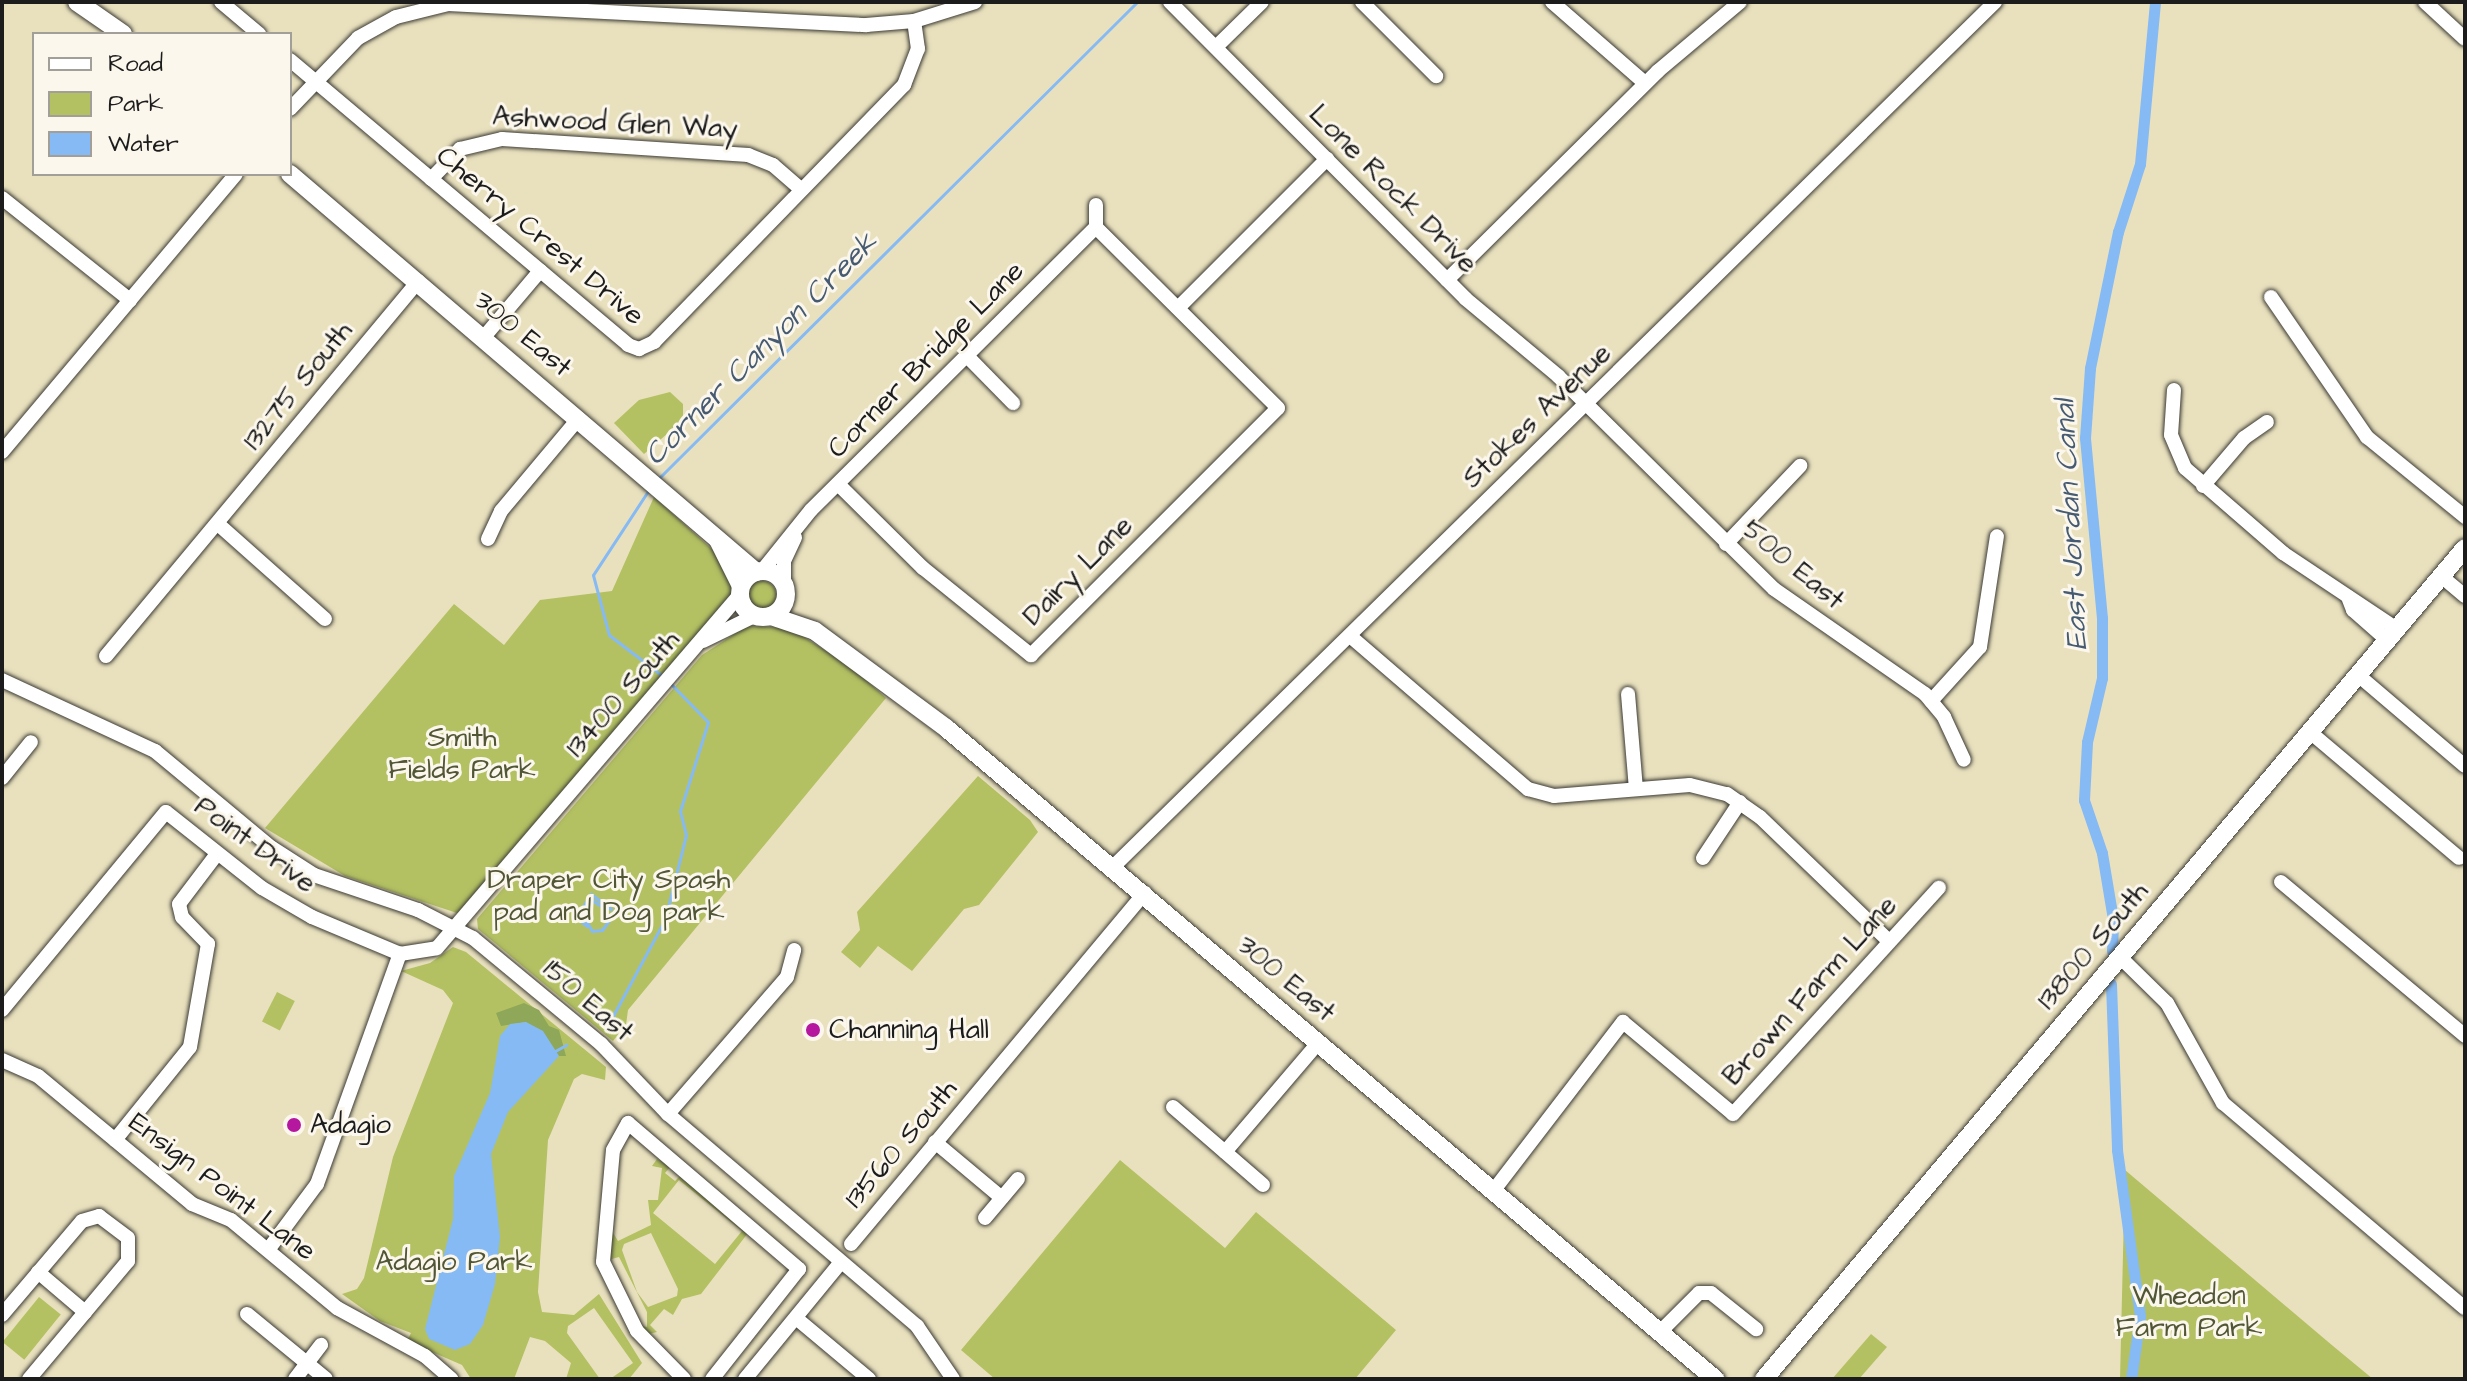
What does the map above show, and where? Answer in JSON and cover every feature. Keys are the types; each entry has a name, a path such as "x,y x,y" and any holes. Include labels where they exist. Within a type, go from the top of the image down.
{"main road":[{"path":"85,4 120,32"},
{"name":"300 East","path":"292,176 718,540 731,545 759,572 775,575 815,631"},
{"name":"300 East","path":"718,540 740,591 763,616 815,631 875,671 1114,866 1715,1379"},
{"name":"13800 South","path":"1764,1379 2465,548"},
{"path":"740,591 759,572"},
{"path":"763,616 785,591"}],"street":[{"path":"221,2 257,32"},
{"path":"292,107 314,81 370,30 438,4 563,5 851,25 914,21 975,2"},
{"name":"Lone Rock Drive","path":"1170,2 1447,280 1586,405"},
{"path":"1216,47 1262,2"},
{"path":"1362,2 1436,76"},
{"path":"1552,2 1645,83"},
{"path":"1447,280 1645,83 1740,2"},
{"name":"Stokes Avenue","path":"1114,866 1995,2"},
{"path":"2425,2 2465,39"},
{"name":"Cherry Crest Drive","path":"292,62 630,347 643,349 904,85 918,49 914,21"},
{"name":"Ashwood Glen Way","path":"431,179 460,149 502,139 748,155 773,165 801,189"},
{"path":"1096,205 1096,227 1178,308 1327,159"},
{"path":"2,452 234,176"},
{"path":"2,198 130,300"},
{"name":"Corner Bridge Lane","path":"759,572 838,484 1096,227"},
{"path":"484,337 540,271"},
{"name":"13275 South","path":"106,656 418,281"},
{"path":"2271,297 2367,437 2465,517"},
{"name":"Dairy Lane","path":"838,484 923,568 1031,655 1278,408 1178,308"},
{"path":"967,356 1013,403"},
{"path":"2174,390 2169,422 2173,447 2203,486 2283,553 2348,597 2353,610 2392,635"},
{"name":"500 East","path":"1586,405 1726,544 1799,609 1931,701 1964,760"},
{"path":"488,539 501,511 579,418"},
{"path":"2203,486 2244,438 2267,422"},
{"path":"1726,544 1800,466"},
{"path":"218,524 325,619"},
{"name":"Corner Bridge Lane","path":"785,591 784,561 795,532"},
{"path":"1931,701 1980,647 1997,536"},
{"path":"2441,576 2465,596"},
{"name":"13400 South","path":"458,928 703,641 740,591"},
{"name":"13400 South","path":"703,641 763,616"},
{"path":"1350,636 1528,789 1554,796 1702,786 1740,802 1889,941"},
{"path":"2358,675 2465,766"},
{"name":"150 East","path":"2,680 146,746 272,848 314,875 458,928 601,1044 668,1114 917,1326 953,1379"},
{"path":"1628,694 1636,789"},
{"path":"2310,732 2459,858"},
{"path":"2,778 31,742"},
{"path":"1703,858 1740,802"},
{"name":"Point Drive","path":"2,1010 166,812 217,854 284,902 400,954"},
{"path":"115,1140 190,1047 208,944 182,917 179,904 217,854"},
{"path":"2281,882 2465,1036"},
{"name":"Brown Farm Lane","path":"1494,1190 1623,1022 1733,1114 1939,888"},
{"name":"13560 South","path":"851,1244 1145,893"},
{"path":"268,1250 317,1184 400,954 430,951 458,928"},
{"path":"668,1114 787,977 794,950"},
{"path":"2120,957 2167,1003 2223,1103 2465,1308"},
{"path":"1225,1152 1318,1043"},
{"name":"Ensign Point Lane","path":"2,1060 38,1076 192,1204 231,1220 337,1308 425,1356 451,1379"},
{"path":"1173,1107 1263,1185"},
{"path":"684,1379 637,1331 603,1262 613,1150 628,1123 799,1269 712,1379"},
{"path":"935,1142 1002,1198"},
{"path":"985,1218 1018,1179"},
{"path":"2,1315 90,1216 117,1227 129,1248 128,1261 29,1379"},
{"path":"745,1379 841,1262"},
{"path":"38,1272 85,1312"},
{"path":"1660,1332 1699,1293 1711,1293 1756,1329"},
{"path":"247,1314 326,1379"},
{"path":"796,1318 869,1379"},
{"path":"295,1379 321,1345"}],"green space":[{"path":"670,392 683,404 683,420 644,454 614,423 639,400"},
{"name":"Smith Fields Park","path":"654,497 714,551 733,584 731,598 460,914 345,876 265,828 454,604 504,645 540,600 612,591"},
{"path":"762,581 772,585 776,595 772,605 762,609 752,605 748,595 752,585"},
{"name":"Draper City Spash pad and Dog park","path":"747,626 790,628 851,667 886,698 628,1010 626,1025 613,1041 478,929 477,919 702,655"},
{"path":"978,776 1030,820 1038,832 979,905 964,909 912,971 878,946 860,968 841,952 860,930 857,912"},
{"name":"Adagio Park","path":"453,947 466,952 606,1067 605,1080 582,1074 574,1079 548,1140 538,1292 542,1312 574,1315 599,1294 642,1363 629,1379 610,1379 633,1363 594,1308 568,1326 567,1333 600,1379 566,1379 571,1363 545,1341 530,1337 514,1379 471,1379 462,1365 407,1341 411,1333 380,1321 342,1294 357,1289 364,1278 393,1157 453,1003 443,990 401,971 430,963"},
{"path":"277,992 295,1001 280,1030 262,1021"},
{"path":"524,1003 539,1010 549,1026 559,1030 566,1056 559,1056 526,1022 501,1026 496,1013"},
{"path":"657,1159 671,1166 665,1173 675,1181 681,1175 748,1233 701,1294 682,1299 673,1315 664,1309 650,1325 657,1332 649,1334 642,1326 647,1327 647,1312 619,1257 608,1260 612,1231 618,1241 651,1225 648,1200 658,1200 662,1168 652,1166","holes":["679,1180 742,1231 715,1264 653,1213","651,1233 678,1289 677,1296 648,1307 637,1292 622,1250 624,1244"]},
{"path":"1120,1160 1225,1248 1256,1212 1396,1330 1355,1379 995,1379 961,1350"},
{"name":"Wheadon Farm Park","path":"2125,1170 2333,1346 2373,1379 2120,1379"},
{"path":"39,1297 61,1315 24,1360 2,1342"},
{"path":"1871,1334 1887,1347 1859,1379 1832,1379"}],"water":[{"path":"526,1022 543,1031 559,1056 508,1112 491,1154 500,1237 495,1284 483,1325 470,1344 455,1350 429,1339 425,1329 453,1219 454,1176 490,1093 500,1036 510,1024"}],"waterway":[{"name":"Corner Canyon Creek","path":"658,479 1137,2"},
{"name":"East Jordan Canal","path":"2112,951 2113,919 2102,853 2084,800 2087,742 2102,678 2102,618 2085,438 2090,368 2118,232 2140,164 2155,2"},
{"name":"Corner Canyon Creek","path":"648,491 593,575 609,635 664,677"},
{"name":"Corner Canyon Creek","path":"608,1025 665,919 686,835 680,811 708,722 672,685"},
{"path":"578,914 591,894 611,909"},
{"path":"589,898 601,906"},
{"path":"573,916 583,916 592,931 602,930 613,915"},
{"path":"574,916 587,926"},
{"name":"East Jordan Canal","path":"2111,984 2117,1150 2140,1316 2131,1379"},
{"name":"Corner Canyon Creek","path":"555,1051 566,1045"}],"place":[{"name":"Channing Hall","path":"813,1030"},
{"name":"Adagio","path":"294,1125"}]}
